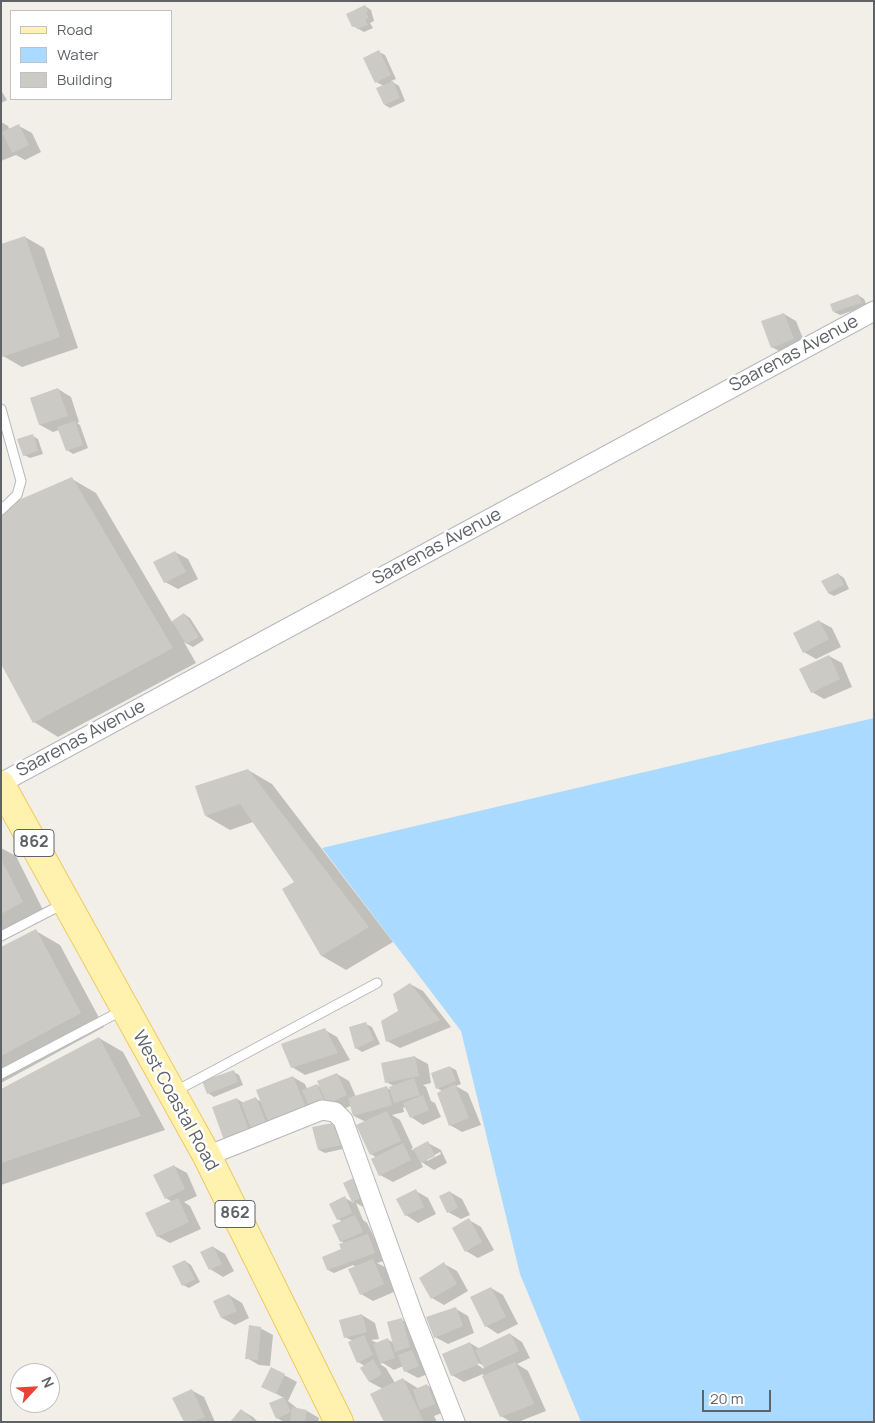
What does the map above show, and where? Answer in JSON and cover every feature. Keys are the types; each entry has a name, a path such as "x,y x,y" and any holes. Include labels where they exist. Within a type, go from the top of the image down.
{"main road":[{"name":"West Coastal Road","path":"1,784 124,1010 207,1156 339,1422"},
{"path":"1,818 34,843"}],"street":[{"name":"Saarenas Avenue","path":"1,784 874,311"},
{"path":"207,1156 322,1110 335,1112 343,1120 413,1315 455,1422"}],"lane":[{"path":"1,408 21,480 17,495 1,510"},
{"path":"1,936 66,902"},
{"path":"171,1094 378,983"},
{"path":"1,1074 124,1010"}],"water":[{"path":"874,718 874,1422 581,1422 520,1274 461,1031 322,848"}],"building":[{"path":"365,5 369,18 365,20 368,25 357,29 355,26 352,27 346,14"},
{"path":"379,50 391,75 375,83 363,58"},
{"path":"393,81 400,98 384,105 376,88"},
{"path":"19,124 29,145 12,153 2,132"},
{"path":"25,236 60,337 2,357 1,244"},
{"path":"858,294 862,303 833,312 830,304"},
{"path":"784,313 794,339 771,348 761,321"},
{"path":"58,388 68,416 39,425 30,398"},
{"path":"75,421 83,445 66,451 57,427"},
{"path":"33,434 38,451 23,456 17,439"},
{"path":"72,477 173,648 33,723 1,664 1,514 12,503"},
{"path":"175,551 186,572 164,583 153,562"},
{"path":"838,573 844,585 828,593 821,581"},
{"path":"184,613 199,637 186,644 172,621"},
{"path":"819,620 829,639 803,653 793,633"},
{"path":"829,655 840,679 811,693 799,669"},
{"path":"248,769 369,927 321,956 282,889 294,882 240,804 205,816 195,786"},
{"path":"1,859 23,902 1,914"},
{"path":"36,929 81,1013 1,1056 1,947"},
{"path":"410,983 440,1020 386,1042 381,1021 398,1011 393,994"},
{"path":"366,1022 374,1040 355,1049 349,1027"},
{"path":"325,1028 338,1053 291,1068 281,1044"},
{"path":"99,1037 141,1116 1,1163 1,1089"},
{"path":"415,1056 419,1076 385,1083 381,1063"},
{"path":"450,1066 456,1081 436,1089 431,1073"},
{"path":"234,1070 238,1082 207,1094 202,1081"},
{"path":"337,1073 347,1095 327,1104 317,1081"},
{"path":"293,1076 306,1108 269,1123 256,1090"},
{"path":"414,1078 420,1095 394,1103 389,1087"},
{"path":"317,1084 325,1103 310,1109 302,1090"},
{"path":"455,1084 469,1118 449,1126 437,1093"},
{"path":"387,1086 392,1105 353,1116 348,1098"},
{"path":"423,1095 429,1110 410,1118 403,1103"},
{"path":"256,1097 268,1128 253,1133 241,1103"},
{"path":"237,1098 250,1134 225,1143 212,1107"},
{"path":"387,1111 401,1141 370,1155 356,1125"},
{"path":"332,1123 342,1145 318,1150 312,1127"},
{"path":"428,1141 435,1156 421,1163 413,1149"},
{"path":"403,1143 411,1160 379,1176 371,1159"},
{"path":"174,1165 185,1189 165,1199 153,1175"},
{"path":"356,1177 365,1196 352,1202 343,1183"},
{"path":"416,1189 424,1207 405,1216 396,1199"},
{"path":"450,1191 458,1208 447,1213 439,1196"},
{"path":"345,1196 352,1213 337,1220 329,1204"},
{"path":"178,1198 189,1222 157,1237 145,1213"},
{"path":"355,1215 363,1232 340,1242 332,1225"},
{"path":"469,1218 482,1242 465,1252 452,1228"},
{"path":"368,1234 375,1253 327,1270 322,1257 341,1249 339,1244"},
{"path":"213,1246 222,1264 209,1270 200,1252"},
{"path":"373,1259 384,1284 360,1295 348,1269"},
{"path":"185,1260 195,1279 182,1286 172,1266"},
{"path":"444,1262 457,1284 431,1299 419,1278"},
{"path":"491,1287 506,1317 485,1327 470,1297"},
{"path":"229,1294 237,1311 221,1318 213,1301"},
{"path":"456,1307 463,1326 434,1338 426,1317"},
{"path":"362,1314 367,1332 344,1338 339,1320"},
{"path":"402,1318 410,1347 395,1352 387,1322"},
{"path":"249,1325 261,1327 258,1360 245,1359"},
{"path":"510,1333 519,1351 484,1368 475,1350"},
{"path":"364,1335 373,1355 357,1363 348,1342"},
{"path":"388,1338 395,1358 380,1363 373,1344"},
{"path":"470,1342 479,1364 451,1376 442,1354"},
{"path":"412,1350 419,1366 404,1372 398,1355"},
{"path":"373,1359 382,1374 369,1382 360,1368"},
{"path":"515,1362 534,1404 500,1417 482,1376"},
{"path":"271,1367 285,1374 276,1394 261,1387"},
{"path":"403,1378 424,1422 384,1422 370,1394"},
{"path":"427,1384 435,1404 420,1410 413,1390"},
{"path":"192,1389 205,1417 193,1422 184,1422 172,1398"},
{"path":"284,1397 291,1412 276,1419 269,1403"},
{"path":"292,1407 307,1410 305,1422 290,1422"},
{"path":"241,1409 255,1422 230,1422"}]}
